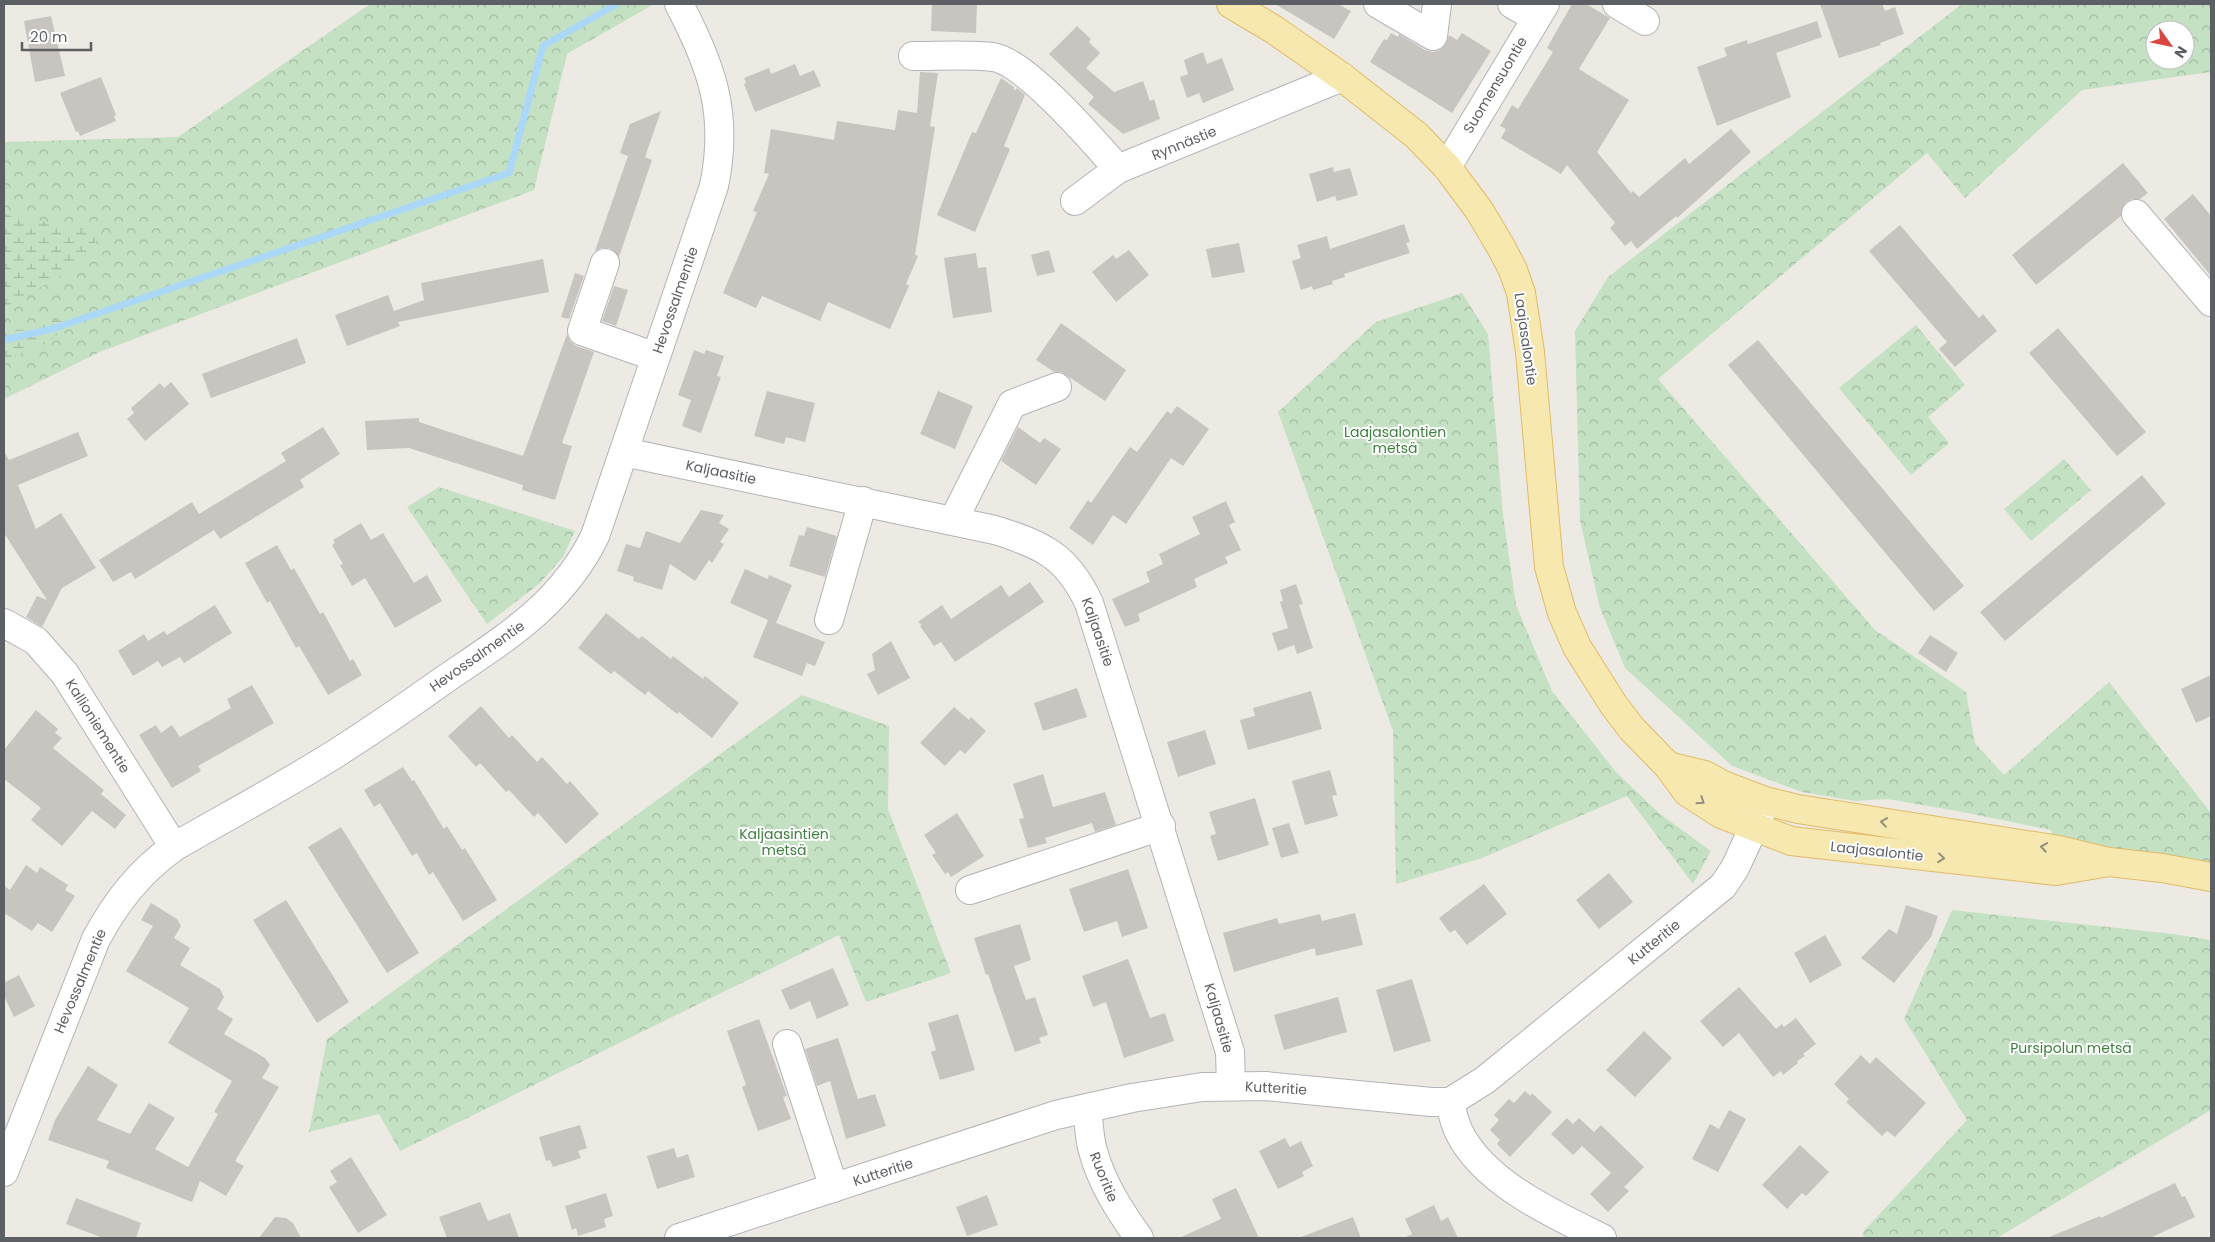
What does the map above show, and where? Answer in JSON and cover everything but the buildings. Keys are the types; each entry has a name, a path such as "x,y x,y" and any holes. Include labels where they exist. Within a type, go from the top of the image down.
{"main road":[{"name":"Laajasalontie","path":"1231,4 1273,29 1342,77 1416,135 1447,167 1479,210 1501,247 1513,270 1521,293 1530,352 1549,567 1562,613 1577,647 1613,704 1632,728 1668,766 1688,792 1721,814 1791,841 2056,870 2109,862"},
{"name":"Laajasalontie","path":"1668,766 1705,775 1722,785 1765,801 1834,815 2059,850 2109,862 2162,868 2211,877"}],"street":[{"name":"Hevossalmentie","path":"4,1172 96,939 116,904 133,882 155,860 174,847 333,756 373,730 537,614 566,582 586,554 624,452 714,186 720,158 721,134 717,102 710,72 696,36 679,4"},
{"path":"1378,4 1433,36 1437,4"},
{"path":"1512,4 1540,11"},
{"path":"1617,4 1645,21"},
{"name":"Suomensuontie","path":"1447,167 1540,11"},
{"path":"912,56 994,57 1007,61 1050,96 1118,169"},
{"name":"Rynnästie","path":"1075,201 1118,169 1342,77"},
{"path":"2136,214 2211,302"},
{"path":"605,263 582,331 656,357"},
{"path":"953,521 1012,404 1057,387"},
{"name":"Kaljaasitie","path":"624,452 863,501 1022,538 1057,557 1072,572 1089,603 1161,826 1230,1052 1230,1086"},
{"path":"829,620 863,501"},
{"name":"Kallioniementie","path":"4,623 36,641 65,674 174,847"},
{"name":"Kutteritie","path":"679,1238 1056,1115 1171,1091 1230,1086 1296,1088 1431,1102 1450,1102 1486,1080 1725,884 1735,868 1765,801"},
{"path":"970,890 1161,826"},
{"path":"787,1044 834,1188"},
{"path":"1450,1102 1459,1131 1469,1148 1489,1170 1531,1202 1584,1235"},
{"name":"Ruoritie","path":"1087,1108 1092,1150 1103,1179 1117,1207 1139,1238"}],"green space":[{"path":"370,4 654,4 567,54 534,190 102,351 4,399 4,142 178,137"},
{"path":"1962,4 2211,4 2211,72 2082,90 1965,198 1927,153 1658,379 1875,630 1966,692 1975,743 2004,775 2109,682 2211,813 2211,865 2053,839 2051,830 1957,811 1887,799 1855,801 1802,792 1732,766 1625,668 1600,608 1580,521 1575,331 1608,277"},
{"path":"4,214 103,233 74,267 4,309"},
{"name":"Laajasalontien metsä","path":"1462,293 1488,334 1503,515 1516,605 1552,691 1616,772 1660,814 1711,851 1693,884 1627,796 1482,858 1396,884 1393,731 1278,412 1376,322"},
{"path":"87,311 47,343 4,360 4,312 11,333"},
{"path":"1916,325 1965,385 1928,417 1949,443 1911,475 1839,388"},
{"path":"2064,459 2091,490 2031,541 2004,509"},
{"path":"439,487 575,531 563,557 539,584 487,624 407,507"},
{"name":"Kaljaasintien metsä","path":"802,695 889,726 888,809 951,973 866,1002 839,935 400,1151 379,1114 309,1132 327,1039"},
{"name":"Pursipolun metsä","path":"1952,910 2173,934 2211,940 2211,1110 1997,1238 1864,1238 1862,1233 1967,1120 1904,1019"}],"waterway":[{"path":"4,340 55,328 509,173 543,46 617,4"}]}
